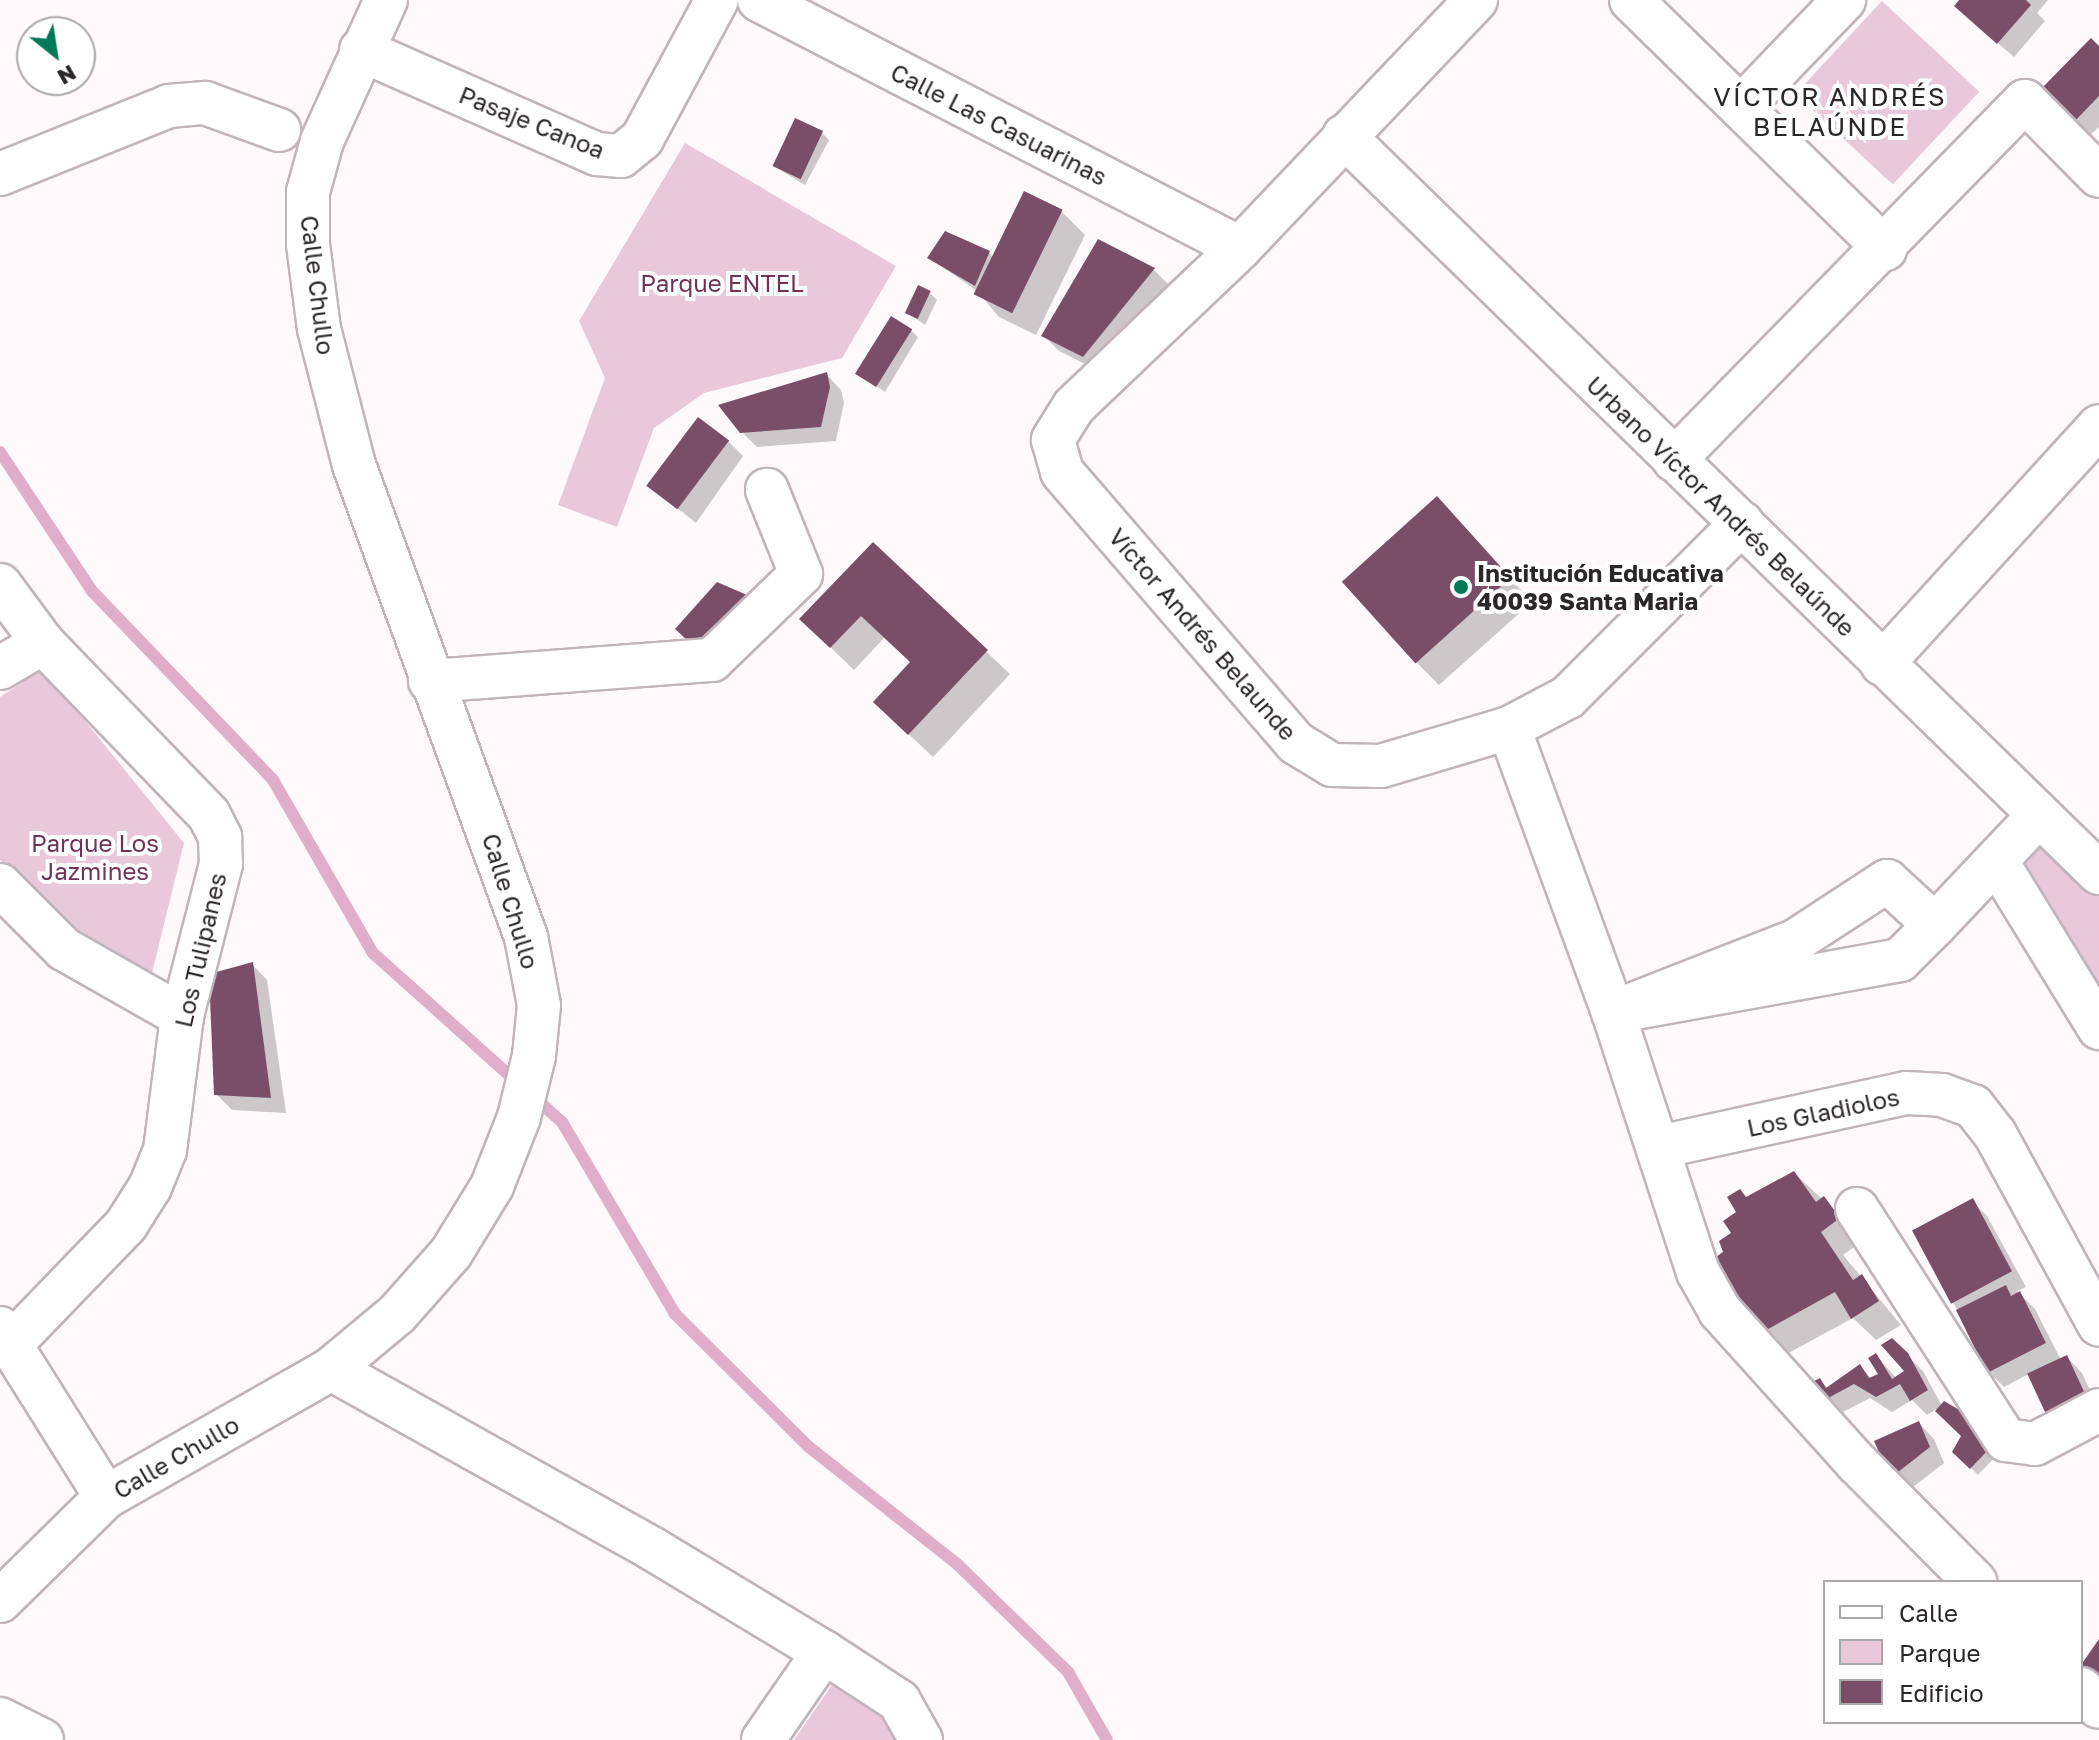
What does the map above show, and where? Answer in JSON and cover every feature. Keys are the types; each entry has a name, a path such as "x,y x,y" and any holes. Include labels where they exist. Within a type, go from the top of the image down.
{"street":[{"name":"Calle Chullo","path":"0,1601 106,1497 331,1369 397,1314 451,1253 492,1186 519,1117 534,1056 539,1005 526,937 430,681 354,465 319,329 308,244 308,192 322,141 386,0"},
{"name":"Pasaje Canoa","path":"361,50 597,154 621,156 642,139 717,0"},
{"name":"Calle Las Casuarinas","path":"759,0 1240,248"},
{"path":"1631,0 1885,249"},
{"path":"1741,107 1844,0"},
{"path":"1240,248 1467,2"},
{"path":"1674,460 1885,249 2025,101 2099,176"},
{"path":"0,174 169,106 205,103 279,130"},
{"name":"Urbano Víctor Andrés Belaúnde","path":"1344,136 1742,523 2037,817 2099,873"},
{"name":"Víctor Andrés Belaunde","path":"1240,248 1074,406 1053,440 1062,472 1296,743 1332,765 1381,766 1509,728 1568,697 1742,523"},
{"path":"1882,664 2099,426"},
{"path":"430,681 712,660 801,574 767,490"},
{"name":"Los Tulipanes","path":"0,585 43,643 209,815 220,837 221,864 182,1016 165,1150 150,1187 126,1225 6,1335"},
{"path":"0,668 43,643"},
{"path":"1509,728 1613,1012 1698,1272 1720,1311 1857,1463 1973,1580"},
{"path":"1613,1012 1900,960 2037,817"},
{"path":"1997,862 2099,1028"},
{"path":"1613,1012 1795,941 1887,881 1935,925"},
{"path":"0,885 64,949 182,1016"},
{"name":"Los Gladiolos","path":"1659,1147 1906,1093 1942,1095 1973,1106 1995,1134 2099,1325"},
{"path":"1857,1209 2006,1440 2035,1444 2099,1410"},
{"path":"6,1335 106,1497"},
{"path":"331,1369 653,1549 824,1652 899,1701 921,1740"},
{"path":"763,1740 824,1652"},
{"path":"2083,1691 2099,1707"},
{"path":"0,1719 42,1740"}],"green space":[{"path":"1882,1 1979,92 1893,185 1795,94"},
{"name":"Parque ENTEL","path":"685,143 896,266 842,358 704,393 654,428 617,527 558,505 605,378 579,321"},
{"name":"Parque Los Jazmines","path":"43,669 184,843 152,973 101,955 42,918 0,860 0,697"},
{"path":"2037,837 2099,893 2099,1007 2006,870"},
{"path":"834,1682 910,1731 914,1740 794,1740"}],"building":[{"path":"1959,0 2026,0 2031,5 1997,44 1954,6"},
{"path":"2091,38 2099,46 2099,96 2073,123 2040,90"},
{"path":"795,118 823,131 801,179 773,166"},
{"path":"1024,191 1063,210 1012,313 974,294"},
{"path":"945,231 990,251 975,286 927,258"},
{"path":"1098,239 1155,268 1083,357 1041,336"},
{"path":"918,285 931,291 918,319 905,313"},
{"path":"891,316 912,329 876,387 855,374"},
{"path":"827,372 830,387 821,427 740,433 718,405"},
{"path":"698,417 729,440 677,509 646,486"},
{"path":"1437,496 1511,578 1415,663 1342,582"},
{"path":"873,542 988,650 908,735 873,702 910,662 861,616 830,648 799,619"},
{"path":"717,582 754,598 702,654 675,629"},
{"path":"253,962 271,1098 214,1095 209,974"},
{"path":"1794,1171 1816,1202 1824,1196 1840,1218 1821,1232 1853,1280 1862,1274 1879,1301 1851,1319 1835,1292 1759,1334 1699,1269 1723,1252 1719,1241 1731,1233 1723,1221 1736,1212 1727,1197 1740,1189 1746,1197"},
{"path":"1973,1198 2012,1271 1951,1304 1912,1230"},
{"path":"2006,1285 2011,1296 2020,1291 2046,1343 1987,1373 1956,1310"},
{"path":"1892,1338 1908,1353 1928,1390 1910,1401 1900,1384 1876,1397 1854,1384 1830,1397 1841,1418 1806,1385 1820,1378 1826,1388 1860,1364 1869,1378 1878,1374 1868,1358 1876,1353 1892,1379 1904,1371 1881,1345"},
{"path":"2067,1355 2086,1395 2046,1413 2027,1374"},
{"path":"1944,1401 1975,1419 1970,1428 1990,1448 1970,1469 1952,1452 1961,1436 1935,1411"},
{"path":"1919,1421 1930,1447 1888,1480 1876,1465 1881,1457 1874,1441"},
{"path":"2099,1639 2099,1680 2083,1667"}],"waterway":[{"path":"0,452 92,591 273,780 373,953 519,1084"},
{"path":"533,1096 562,1122 675,1314 809,1447 957,1564 1068,1672 1107,1740"}],"place":[{"name":"Institución Educativa 40039 Santa Maria","path":"1461,587"}],"district":[{"name":"VÍCTOR ANDRÉS BELAÚNDE","path":"1830,112"}]}
